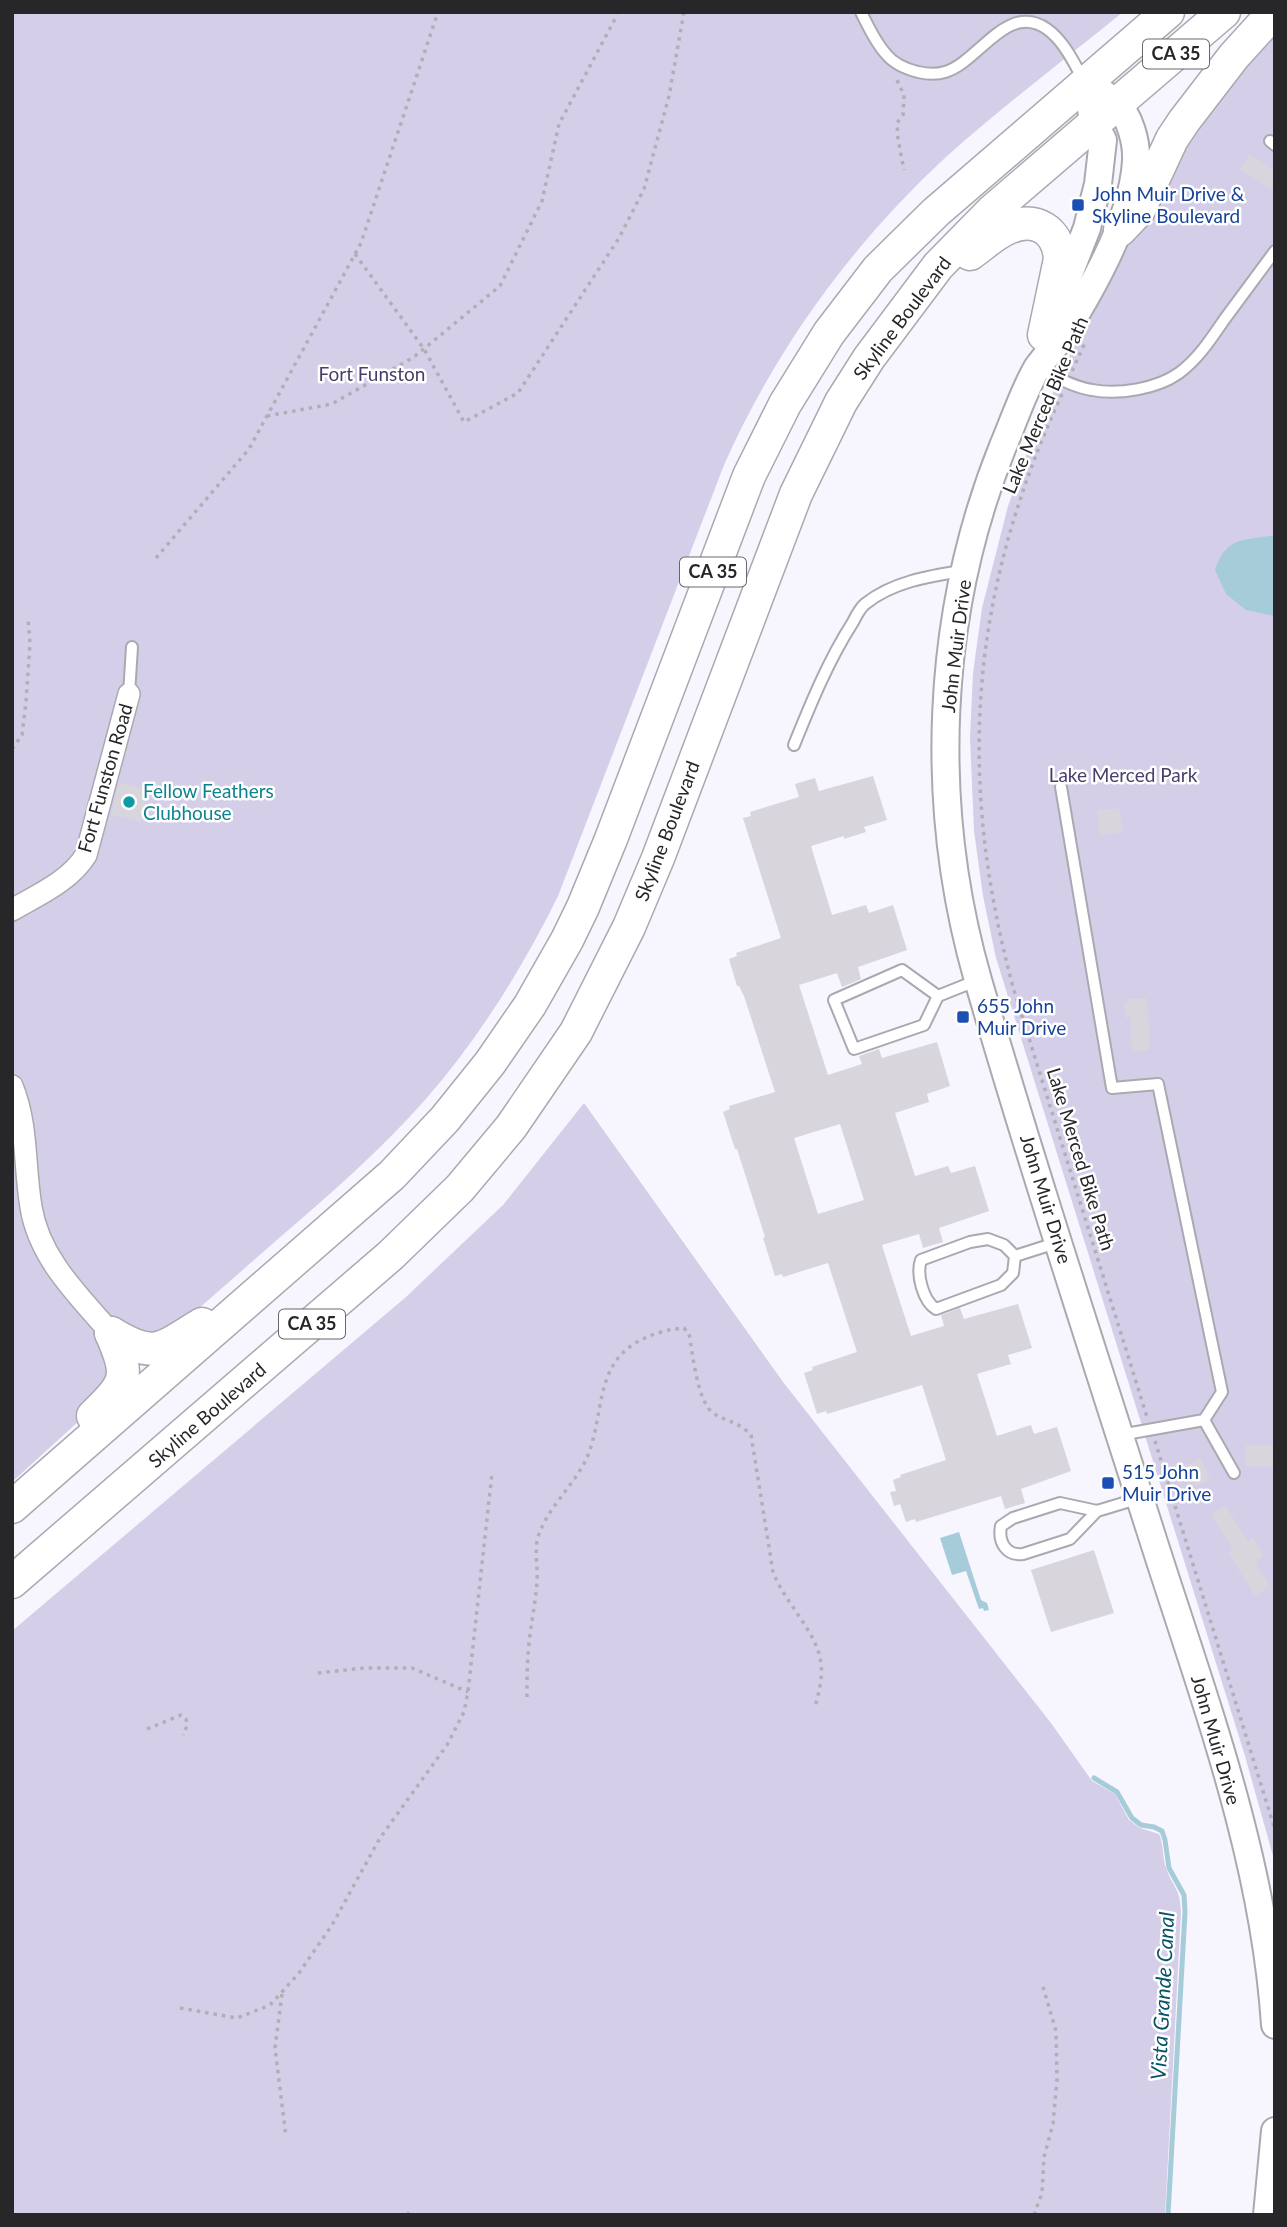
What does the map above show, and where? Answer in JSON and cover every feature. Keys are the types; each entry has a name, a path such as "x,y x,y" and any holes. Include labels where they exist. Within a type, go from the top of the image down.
{"main road":[{"name":"CA 35","path":"12,1506 374,1192 419,1147 490,1063 536,994 567,940 597,874 749,476 785,404 829,333 852,300 906,240 967,184 1168,12"},
{"name":"Skyline Boulevard","path":"12,1582 391,1255 460,1188 495,1147 535,1095 576,1032 629,928 782,529 817,447 869,358 913,297 956,247 992,211 1224,12"},
{"path":"1119,230 1139,210 1172,139 1184,121 1234,56 1274,12"},
{"path":"913,297 999,232 1017,225 1042,227 1053,235 1059,249 1059,271 1044,335"},
{"path":"111,1333 146,1350 159,1349 202,1324 247,1303"},
{"path":"12,1506 122,1382 123,1360 111,1333"}],"street":[{"name":"John Muir Drive","path":"1037,368 1074,316 1119,230 1132,191 1136,161 1134,134 1105,113 1085,83"},
{"name":"John Muir Drive","path":"1105,113 1093,206 1080,248 1044,335 1037,368 997,462 965,570 949,670 946,770 954,869 966,935 978,980 1211,1718 1240,1824 1265,1935 1275,2025"},
{"name":"Fort Funston Road","path":"12,910 70,874 86,855 129,694"},
{"path":"12,1086 22,1114 29,1193 36,1228 64,1279 111,1333"},
{"path":"1266,2215 1275,2131"}],"lane":[{"path":"861,12 887,56 912,71 935,74 945,72 965,61 1007,26 1025,21 1040,25 1055,36 1066,50 1085,83"},
{"path":"1037,368 1092,390 1121,391 1153,385 1178,374 1208,343 1275,251"},
{"path":"794,745 819,684 864,605 896,587 927,577 965,570"},
{"path":"129,694 132,646"},
{"path":"1060,787 1112,1088 1158,1084 1222,1392 1204,1420 1120,1435"},
{"path":"937,996 902,970 834,1000 854,1049 923,1025 937,996 978,980"},
{"path":"988,1239 1004,1245 1015,1256 1013,1273 1001,1284 936,1309 928,1304 918,1269 921,1260 970,1242 988,1239"},
{"path":"1015,1256 1059,1242"},
{"path":"1204,1420 1234,1473"},
{"path":"1097,1511 1070,1539 1023,1554 1009,1552 1000,1534 1002,1526 1013,1518 1060,1503 1097,1511 1140,1498"}],"path":[{"path":"156,558 249,449 361,243 438,12"},
{"path":"267,416 332,404 424,349 500,286 542,201 559,124 615,19 616,12"},
{"path":"355,254 424,349 464,422 518,393 619,238 644,189 669,96 684,12"},
{"path":"887,56 904,95 904,115 897,122 904,170"},
{"name":"Lake Merced Bike Path","path":"1090,333 1028,474 997,579 982,674 980,800 990,884 1010,976 1143,1405"},
{"path":"12,749 22,735 30,643 28,617"},
{"path":"527,1698 527,1664 535,1610 538,1539 547,1517 587,1457 612,1364 632,1344 658,1333 684,1328 690,1334 703,1399 711,1412 742,1426 751,1435 773,1572 779,1587 813,1639 820,1657 821,1677 816,1707"},
{"path":"1154,1439 1275,1830"},
{"path":"180,2008 237,2018 270,2005 299,1973 332,1925 380,1838 447,1745 464,1712 468,1692 492,1473"},
{"path":"318,1673 364,1668 412,1668 468,1692"},
{"path":"147,1729 181,1715 186,1719 187,1726 183,1735"},
{"path":"1034,2215 1042,2193 1044,2157 1053,2124 1057,2080 1056,2031 1043,1987"},
{"path":"282,1992 275,2048 286,2137"},
{"path":"407,2215 412,2209"}],"green space":[{"name":"Fort Funston","path":"12,12 1123,12 989,120 912,190 848,262 792,339 767,380 724,465 558,896 530,950 464,1052 425,1100 372,1155 106,1389 102,1400 12,1482"},
{"name":"Lake Merced Park","path":"1275,17 1275,1863 1245,1756 996,958 983,896 974,831 970,737 973,673 982,608 1008,506 1033,436 1127,231"},
{"path":"584,1103 783,1382 1051,1723 1092,1781 1115,1794 1129,1820 1140,1828 1159,1834 1165,1864 1178,1892 1181,1912 1165,2215 12,2215 12,1631 406,1297 503,1205"}],"water":[{"path":"1275,535 1275,616 1246,610 1226,594 1215,570 1219,559 1230,546 1245,540"},
{"path":"959,1532 981,1600 987,1603 989,1610 979,1609 966,1571 952,1575 940,1538"}],"building":[{"path":"1249,154 1275,170 1275,191 1240,170"},
{"path":"873,776 887,820 864,827 866,832 811,846 832,915 866,905 869,913 893,905 907,950 858,967 861,979 842,987 837,973 799,985 828,1075 862,1064 859,1056 879,1049 882,1058 937,1042 950,1086 927,1094 929,1102 895,1113 915,1176 948,1166 951,1173 975,1166 989,1211 939,1228 943,1242 923,1248 919,1234 882,1245 911,1336 944,1326 941,1315 960,1308 964,1319 1018,1304 1032,1348 1008,1355 1011,1364 977,1374 997,1436 1031,1425 1034,1434 1057,1427 1071,1471 1021,1489 1025,1503 1005,1509 1001,1496 916,1522 915,1519 906,1522 900,1504 894,1506 890,1492 896,1491 893,1480 901,1477 900,1475 946,1460 922,1385 827,1414 826,1411 817,1414 804,1373 813,1370 812,1367 857,1352 828,1263 783,1277 782,1274 775,1276 763,1238 765,1237 723,1112 730,1109 729,1106 775,1092 729,959 737,956 736,953 781,938 743,818 751,816 750,812 799,797 795,784 815,778 819,791","holes":["840,1124 864,1200 818,1214 794,1138"]},
{"name":"Fellow Feathers Clubhouse","path":"119,782 149,790 141,822 111,814"},
{"path":"1119,808 1123,832 1100,835 1097,811"},
{"path":"1147,998 1150,1050 1132,1051 1130,1017 1125,1018 1124,1002"},
{"path":"1246,1445 1275,1446 1275,1467 1246,1466"},
{"path":"1201,1458 1210,1480 1194,1487 1185,1465"},
{"path":"1225,1505 1248,1541 1253,1538 1264,1556 1255,1562 1270,1586 1255,1596 1228,1553 1233,1550 1211,1514"},
{"path":"1094,1550 1114,1613 1051,1632 1031,1570"}],"waterway":[{"name":"Vista Grande Canal","path":"1094,1778 1117,1792 1132,1818 1141,1825 1162,1831 1169,1868 1184,1895 1168,2215"}],"place":[{"name":"John Muir Drive & Skyline Boulevard","path":"1078,205"},
{"name":"Fellow Feathers Clubhouse","path":"129,802"},
{"name":"655 John Muir Drive","path":"963,1017"},
{"name":"515 John Muir Drive","path":"1108,1483"}]}
